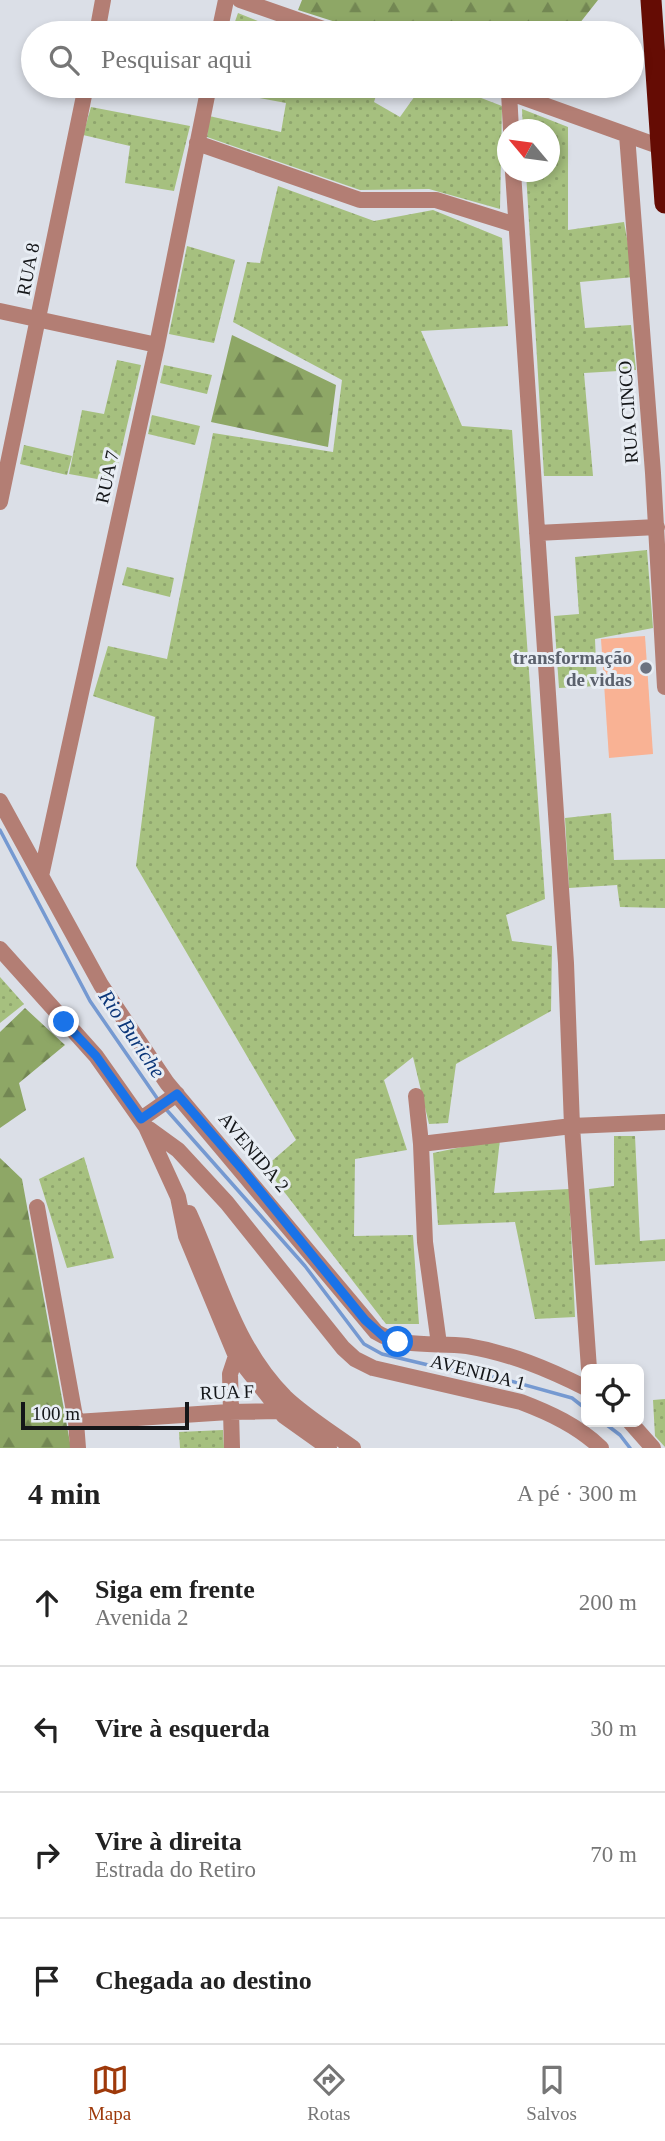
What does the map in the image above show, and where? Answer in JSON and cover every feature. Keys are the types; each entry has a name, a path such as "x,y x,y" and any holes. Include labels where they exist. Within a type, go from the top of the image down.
{"highway":[{"path":"651,0 665,203"}],"street":[{"path":"99,21 103,0"},
{"path":"222,21 226,0"},
{"path":"240,0 300,21"},
{"name":"RUA 8","path":"0,502 84,98"},
{"name":"RUA 7","path":"41,876 157,345 206,98"},
{"path":"509,98 510,119"},
{"path":"525,98 661,147"},
{"name":"RUA CINCO","path":"627,135 659,473 657,527 665,687"},
{"path":"197,143 360,200 436,200 516,225"},
{"path":"514,182 566,963 572,1126 589,1364"},
{"path":"0,311 157,345"},
{"path":"537,533 657,527"},
{"name":"AVENIDA 2","path":"0,801 167,1101 242,1169 376,1332 398,1342 464,1346 519,1358 581,1386"},
{"path":"0,949 96,1056 144,1123 178,1197 186,1236 239,1347 287,1408 329,1448"},
{"path":"416,1096 425,1242 439,1344"},
{"path":"144,1123 167,1101"},
{"path":"421,1144 572,1126 665,1122"},
{"name":"AVENIDA 1","path":"144,1123 178,1150 208,1181 343,1348 355,1359 373,1368 521,1402 570,1424 601,1448"},
{"path":"37,1207 76,1422 78,1448"},
{"path":"232,1448 230,1374 239,1347"},
{"path":"287,1408 353,1448"},
{"name":"RUA F","path":"76,1422 287,1408"},
{"path":"634,1427 653,1448"}],"green space":[{"path":"302,0 598,0 581,21 332,21 298,10"},
{"path":"238,13 258,21 235,21"},
{"path":"260,98 375,98 374,102 400,117 413,98 481,98 502,106 502,119 497,119 500,209 429,189 360,190 207,137 209,116 281,132 286,103"},
{"path":"91,107 190,126 174,191 125,183 130,146 83,135"},
{"path":"522,109 548,119 522,119"},
{"path":"560,124 568,127 568,230 624,222 634,277 580,282 585,328 631,325 636,370 584,373 593,476 544,476 527,182 560,182"},
{"path":"278,186 374,221 433,210 502,238 508,326 421,331 462,426 512,430 545,899 506,915 512,941 552,946 551,1011 456,1064 448,1123 429,1124 413,1057 384,1080 407,1150 355,1159 354,1236 413,1235 419,1324 386,1324 265,1167 296,1140 136,866 155,717 93,696 108,646 167,659 213,433 333,452 342,380 233,322 247,262 260,263"},
{"path":"187,246 235,260 214,343 169,334"},
{"path":"232,335 336,385 328,447 211,422"},
{"path":"117,360 141,365 114,482 69,474 82,410 104,414"},
{"path":"164,365 212,375 207,394 160,383"},
{"path":"152,415 200,426 195,445 148,434"},
{"path":"24,445 72,456 67,475 20,464"},
{"path":"647,550 653,628 595,639 597,686 559,688 554,616 579,614 575,557"},
{"path":"127,567 174,578 170,597 122,585"},
{"path":"611,813 614,860 665,859 665,908 620,907 617,885 569,888 565,818"},
{"path":"0,977 24,1004 0,1023"},
{"path":"25,1008 65,1045 19,1083 26,1110 0,1128 0,1032"},
{"path":"614,1136 635,1136 640,1241 665,1239 665,1261 595,1265 589,1189 614,1186"},
{"path":"500,1139 494,1193 569,1189 575,1317 535,1319 515,1222 438,1225 433,1153"},
{"path":"84,1157 114,1258 67,1268 39,1179"},
{"path":"0,1158 22,1179 71,1448 0,1448"},
{"path":"665,1399 665,1447 655,1436 653,1400"},
{"path":"223,1430 224,1448 180,1448 179,1432"}],"building":[{"path":"645,636 653,754 609,758 601,639"}],"waterway":[{"name":"Rio Buriche","path":"0,830 90,1001 159,1101"},
{"name":"Rio Buriche","path":"164,1107 305,1266 364,1344 382,1354 500,1378 572,1398 581,1405"},
{"name":"Rio Buriche","path":"610,1427 630,1448"}],"place":[{"name":"transformação de vidas","path":"646,668"}],"route":[{"path":"64,1022 96,1056 141,1119 177,1094 365,1320 385,1338 398,1342"}]}
